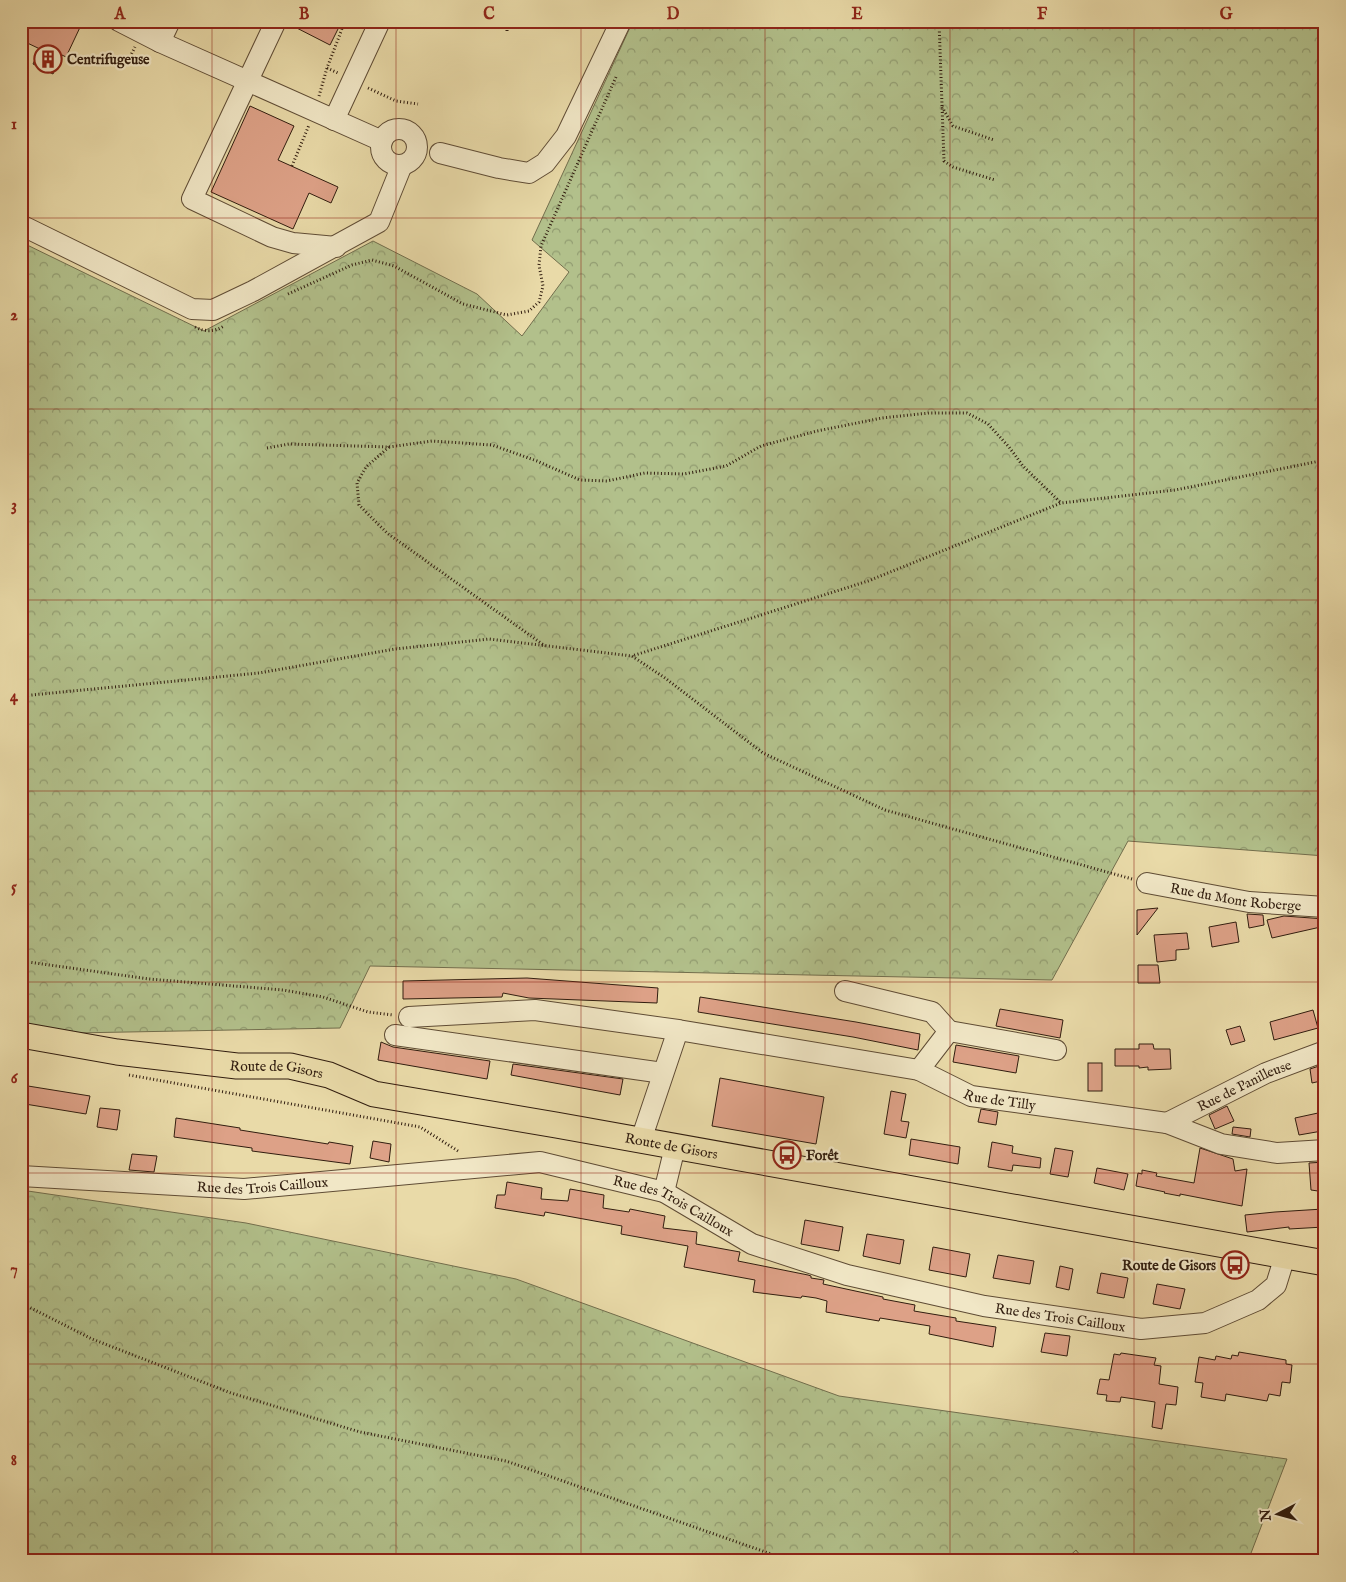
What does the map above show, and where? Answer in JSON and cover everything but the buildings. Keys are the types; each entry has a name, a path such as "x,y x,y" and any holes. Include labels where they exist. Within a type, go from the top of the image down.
{"main road":[{"name":"Route de Gisors","path":"21,1035 117,1052 237,1066 290,1066 329,1075 374,1094 556,1124 1325,1263"}],"street":[{"path":"119,21 160,42 382,141"},
{"path":"160,42 170,21"},
{"path":"276,21 192,199 272,238 293,243 336,247"},
{"path":"334,120 380,21"},
{"path":"21,224 192,309 212,310 254,291 379,222 411,153 405,130 396,130 388,133 382,141 382,152 384,157 392,164 411,153 440,153 499,168 529,173 545,163 566,136 629,25"},
{"name":"Rue du Mont Roberge","path":"1148,883 1249,902 1325,907"},
{"path":"845,991 932,1012 950,1031 1056,1050"},
{"name":"Rue de Tilly","path":"409,1017 535,1010 678,1030 919,1070 971,1096 1167,1123 1221,1144 1277,1153 1325,1150"},
{"path":"641,1140 678,1030"},
{"path":"919,1070 950,1031"},
{"path":"395,1035 663,1073"},
{"name":"Rue de Panilleuse","path":"1167,1123 1266,1073 1325,1051"},
{"path":"664,1192 675,1147"},
{"name":"Rue des Trois Cailloux","path":"21,1176 244,1189 540,1162 664,1192 752,1244 847,1275 984,1306 1141,1329 1205,1323 1258,1300 1276,1285 1285,1256"}],"path":[{"path":"345,21 327,68 378,94 396,101 418,104"},
{"path":"507,30 508,21"},
{"path":"629,25 642,21"},
{"path":"940,21 944,161 953,166 995,180"},
{"path":"283,296 352,265 372,260 394,266 463,304 507,315 529,311 539,302 543,286 539,266 541,246 618,72"},
{"path":"942,107 953,126 994,140"},
{"path":"189,325 204,332 218,330 226,325"},
{"path":"267,448 289,444 389,447 432,441 492,445 537,460 580,480 607,481 645,472 684,474 726,466 761,446 817,431 882,418 928,413 967,414 988,424 1023,466 1061,503"},
{"path":"389,447 366,467 357,483 360,505 386,533 546,646"},
{"path":"21,696 259,672 395,649 489,639 632,656 868,581 1061,503 1176,490 1325,460"},
{"path":"632,656 665,678 763,753 885,810 1148,883"},
{"path":"21,961 148,979 283,990 323,997 368,1012 409,1017"},
{"path":"128,1075 420,1127 459,1152"},
{"path":"21,1303 92,1339 231,1393 360,1432 506,1461 774,1555 784,1561"}],"green space":[{"path":"633,21 1325,21 1325,856 1128,841 1052,980 370,966 340,1028 21,1034 21,242 204,331 373,241 477,294 522,336 569,272 532,240"},
{"path":"21,1190 246,1223 516,1279 839,1396 1287,1459 1248,1561 1085,1561 1076,1550 1064,1561 21,1561"},
{"path":"1076,1550 1085,1561 1064,1561"}],"place":[{"name":"Centrifugeuse","path":"48,59"},
{"name":"Forêt","path":"787,1155"},
{"name":"Route de Gisors","path":"1235,1265"}]}
